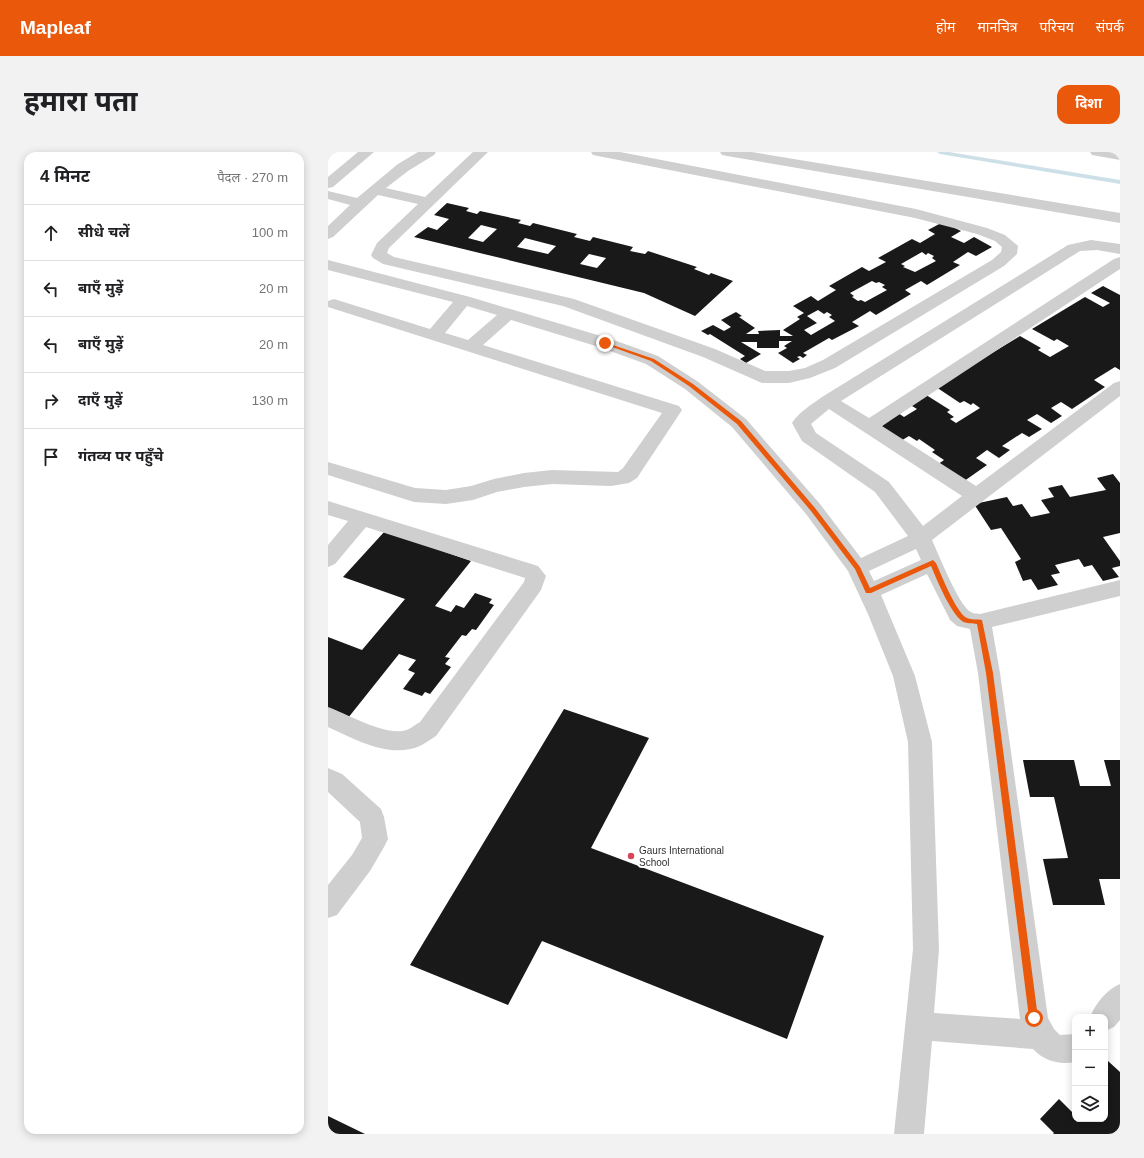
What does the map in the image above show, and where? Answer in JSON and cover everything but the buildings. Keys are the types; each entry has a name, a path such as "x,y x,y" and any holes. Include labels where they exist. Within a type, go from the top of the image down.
{"street":[{"path":"328,184 367,152"},
{"path":"332,227 416,155 429,152"},
{"path":"480,152 382,246 378,255 389,261 568,302 709,353 762,377 789,377 810,373 829,364 998,264 1009,254 1010,246 1000,238 982,231 916,214 598,152"},
{"path":"727,152 1120,218"},
{"path":"1097,152 1114,154"},
{"path":"376,190 428,202"},
{"path":"328,195 361,203"},
{"path":"1120,249 1096,245 1084,245 1074,248 828,401 810,414 801,423 809,437 882,486 921,538 945,591 958,614 965,620 980,622 1120,588"},
{"path":"869,426 1120,262"},
{"path":"328,265 464,300 605,343 652,360 691,385 739,423 813,509 858,568 879,614 904,676 920,742 926,949 909,1134"},
{"path":"434,335 464,300"},
{"path":"328,468 414,495 446,497 473,493 494,486 524,480 552,477 622,478 630,473 674,410 334,304"},
{"path":"471,347 508,314"},
{"path":"858,568 921,538 1120,387"},
{"path":"828,401 976,496"},
{"path":"328,508 531,571 536,576 534,584 428,730 413,738 394,741 374,736 328,717"},
{"path":"328,559 361,519"},
{"path":"868,592 933,563"},
{"path":"980,622 990,673 1034,1018 1040,1035 1047,1045 1066,1050 1072,1049"},
{"path":"328,778 372,818 375,839 361,862 328,906"},
{"path":"1107,1014 1120,998"},
{"path":"919,1026 1040,1035"}],"waterway":[{"path":"940,152 1120,182"}],"place":[{"name":"Gaurs International School","path":"631,856"}],"route":[{"path":"605,343 652,360 691,385 739,423 813,509 858,568 868,592 933,563 945,591 958,614 965,620 980,622 990,673 1034,1018"}]}
